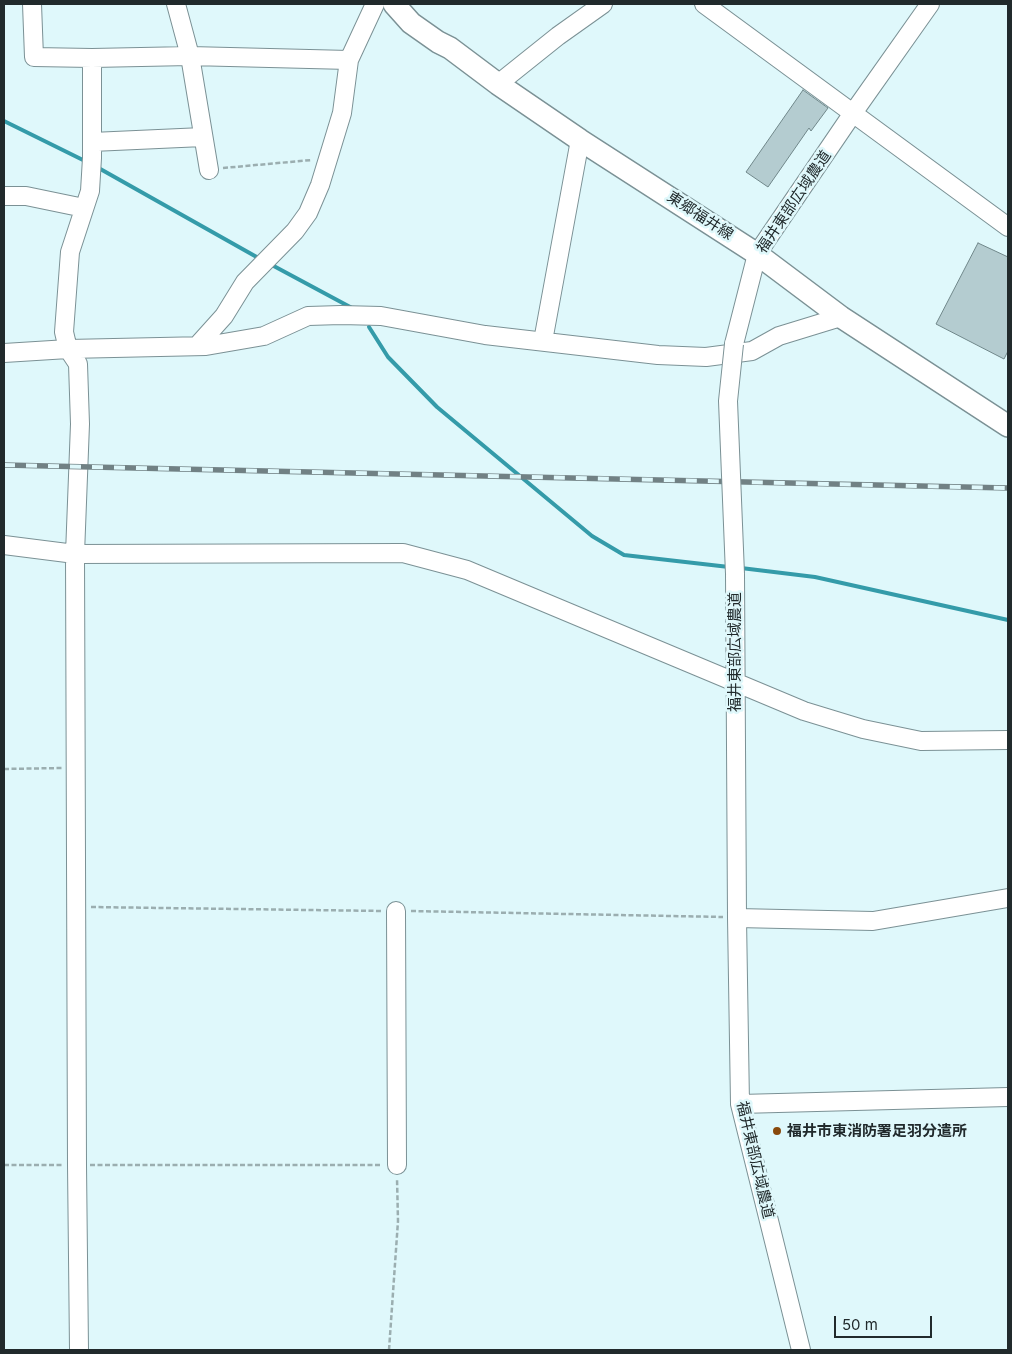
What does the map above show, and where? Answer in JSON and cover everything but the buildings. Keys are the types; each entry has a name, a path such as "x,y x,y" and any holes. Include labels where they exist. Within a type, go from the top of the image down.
{"main road":[{"name":"東郷福井線","path":"394,4 411,23 450,48 498,84 580,140 758,254 841,317 1008,426"}],"street":[{"path":"32,4 34,57 190,56 349,60"},
{"path":"176,4 190,56 209,170"},
{"path":"197,346 224,316 245,282 295,231 308,213 320,185 342,112 349,60 375,4"},
{"path":"498,84 558,36 603,4"},
{"path":"704,4 1008,227"},
{"name":"福井東部広域農道","path":"801,1350 740,1104 735,574 728,401 734,344 758,254 853,113 930,4"},
{"path":"79,1350 75,554 80,424 78,364 68,349 64,332 70,252 90,191 92,58"},
{"path":"92,156 203,137"},
{"path":"542,341 580,140"},
{"path":"4,196 26,196 84,208"},
{"path":"4,353 68,349 206,346 264,336 308,316 341,315 381,316 486,335 658,355 706,357 752,351 779,336 841,317"},
{"path":"4,545 75,554 403,553 467,570 804,711 873,731 921,741 1008,740"},
{"path":"737,918 873,921 1008,898"},
{"path":"396,911 397,1165"},
{"path":"740,1104 1008,1097"}],"path":[{"path":"209,170 327,158"},
{"path":"4,769 76,768"},
{"path":"4,1165 397,1165 398,1221 389,1350"}],"waterway":[{"path":"4,121 87,162"},
{"path":"95,166 262,260"},
{"path":"270,264 352,308"},
{"path":"369,327 388,357 437,407 592,536 624,555 729,567"},
{"path":"741,568 815,577 1008,620"}],"railway":[{"path":"4,465 1008,488"}],"place":[{"name":"福井市東消防署足羽分遣所","path":"777,1131"}]}
